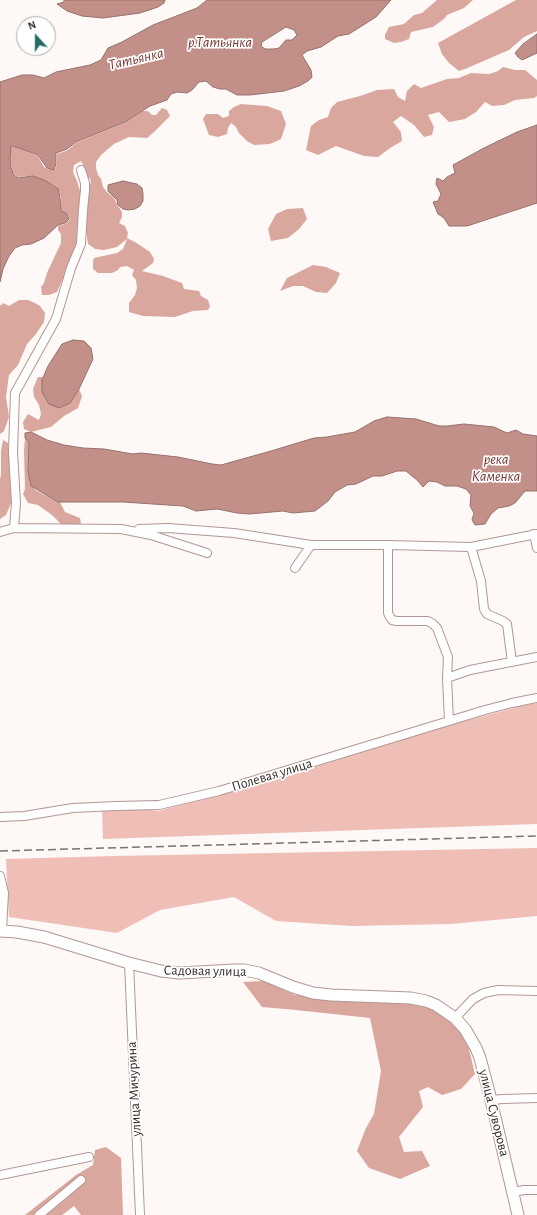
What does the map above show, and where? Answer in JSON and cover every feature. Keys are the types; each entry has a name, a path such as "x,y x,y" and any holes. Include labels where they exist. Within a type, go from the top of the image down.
{"main road":[{"name":"Садовая улица","path":"1,931 17,932 44,937 128,963 161,971 179,973 244,970 259,973 293,987 313,993 411,998 426,1001 447,1011 455,1018"},
{"name":"улица Суворова","path":"455,1018 465,1029 480,1058 518,1215"}],"street":[{"path":"14,528 16,503 13,452 15,393 56,318 71,268 81,244 85,190 85,183 81,170"},
{"path":"0,532 14,528 121,530 168,528 234,533 311,545 471,547 535,534 537,548"},
{"path":"121,530 151,535 207,553"},
{"path":"295,568 311,545"},
{"path":"388,545 388,613 392,620 428,621 437,628 448,657 447,678 449,721"},
{"path":"471,547 481,581 484,609 487,614 507,624 512,662"},
{"path":"447,678 470,670 537,657"},
{"name":"Полевая улица","path":"0,817 24,816 73,808 159,806 219,791 512,703 537,698"},
{"path":"0,876 4,893 1,931"},
{"name":"улица Мичурина","path":"128,963 140,1215"},
{"path":"455,1018 473,999 484,993 498,990 537,991"},
{"path":"491,1100 537,1098"},
{"path":"0,1175 89,1157"},
{"path":"39,1215 81,1180"},
{"path":"513,1192 537,1190"}],"shaded area":[{"path":"437,0 473,0 464,8 447,15 433,27 411,32 409,39 394,43 385,39 385,35 389,27 404,24 414,15 422,13"},
{"path":"516,0 537,0 537,31 524,37 509,50 465,69 459,71 449,63 442,54 438,43"},
{"path":"503,67 515,70 525,70 537,80 537,96 534,98 515,100 504,105 492,106 485,102 476,112 465,119 449,122 439,112 428,115 434,127 432,135 424,137 414,125 401,116 393,122 401,132 402,141 378,157 364,156 336,146 318,155 306,150 311,126 319,120 328,117 331,108 337,102 377,90 394,89 398,97 405,101 407,91 414,84 421,88 447,79 459,78 471,73 489,74 498,71"},
{"path":"241,104 267,106 281,111 286,124 281,139 270,144 254,145 247,141 231,123 227,134 218,137 209,135 203,119 206,114 218,114 223,118 229,116 229,111"},
{"path":"162,108 167,110 170,116 154,132 147,138 129,137 114,144 101,155 96,162 96,168 103,187 114,198 122,212 122,217 119,223 125,226 128,233 127,238 150,252 154,259 153,263 142,271 163,276 182,283 184,289 199,291 201,296 208,300 210,306 208,310 193,311 175,317 143,316 129,312 129,303 135,295 137,288 136,280 132,275 134,270 127,266 120,267 112,273 98,273 93,269 94,258 117,253 123,249 127,239 117,247 104,250 95,249 88,244 85,224 88,184 91,183 90,178 86,178 81,161 74,165 73,172 82,197 78,211 79,222 73,256 57,292 49,295 42,295 41,287 61,243 61,234 58,230 58,226 65,224 70,219 66,213 61,211 61,198 58,187 33,176 18,177 13,173 10,158 11,147 22,149 38,156 44,167 55,170 57,164 57,154 68,150 76,143 128,121 143,111 148,111 152,115 156,115"},
{"path":"303,208 307,219 299,229 288,238 271,241 268,229 276,214 287,209"},
{"path":"313,265 326,267 340,273 336,283 327,293 316,292 303,286 293,286 280,291 287,278"},
{"path":"19,300 28,300 40,306 45,313 44,322 27,344 18,365 9,375 6,397 9,417 4,431 0,434 0,306 3,303 9,306"},
{"path":"38,377 43,377 42,380 70,403 79,389 82,396 78,408 64,416 51,427 31,432 24,429 23,422 28,414 39,420 41,414 39,405 34,397 33,389"},
{"path":"25,438 29,442 28,472 35,490 60,502 65,512 80,518 81,523 75,527 60,523 38,505 28,503 23,494 25,489"},
{"path":"3,440 8,443 12,501 6,515 0,519 1,451"},
{"path":"537,703 537,824 103,839 102,809 132,808 158,811 273,780 450,725"},
{"path":"537,848 537,916 451,924 352,926 276,921 234,897 160,910 117,933 9,917 6,859"},
{"path":"264,981 295,995 415,1002 447,1016 467,1041 475,1074 461,1089 442,1095 428,1087 419,1091 423,1107 399,1137 404,1152 422,1151 430,1166 400,1179 369,1168 357,1151 366,1128 374,1114 381,1071 370,1018 262,1007 243,982"},
{"path":"106,1147 121,1158 123,1215 81,1215 74,1206 62,1215 25,1215 76,1175 93,1165 95,1150"}],"water":[{"path":"64,0 165,0 164,3 158,7 140,13 103,18 82,16 67,11 57,4 64,2"},
{"name":"р.Татьянка","path":"207,0 391,0 376,17 349,34 338,36 321,47 307,51 302,55 311,70 312,77 299,86 284,91 237,95 226,89 213,87 206,81 199,82 187,93 177,92 171,94 167,100 150,106 127,121 76,142 67,149 56,153 56,164 54,170 47,168 38,155 11,146 10,159 13,174 18,178 33,176 58,188 61,211 66,213 69,219 65,223 58,225 44,238 31,244 22,245 15,248 9,256 3,269 0,282 0,82 22,75 33,75 44,78 56,72 90,65 101,60 108,48 153,25 197,8","holes":["286,27 294,30 297,35 292,40 286,40 279,48 265,49 261,46 262,42"]},
{"path":"537,34 537,53 522,60 515,53 523,44"},
{"path":"537,125 537,203 467,226 449,226 444,218 438,214 433,202 438,201 441,194 436,184 437,178 443,181 455,173 453,165 517,132"},
{"path":"123,181 137,184 142,188 143,201 140,206 135,209 123,209 118,205 117,200 108,191 108,185"},
{"path":"73,340 84,341 91,348 93,359 79,389 70,403 59,408 49,404 42,392 42,380 48,366 62,344"},
{"name":"река Каменка","path":"387,417 416,419 439,426 464,424 494,427 507,433 516,430 523,434 537,436 537,491 525,491 515,503 498,508 491,514 485,524 475,525 472,520 474,513 470,506 471,495 466,489 457,486 445,486 437,482 429,481 423,487 406,471 397,471 382,476 373,476 356,484 347,485 335,492 328,501 315,511 293,513 283,511 249,514 217,509 196,511 183,506 123,502 58,502 31,486 28,472 29,442 25,438 25,433 31,432 47,440 64,445 104,449 133,454 141,453 178,457 221,465 314,438 355,432 374,421"}],"railway":[{"path":"0,851 537,836"}],"water label":[{"name":"Татьянка","path":"136,59"}]}
